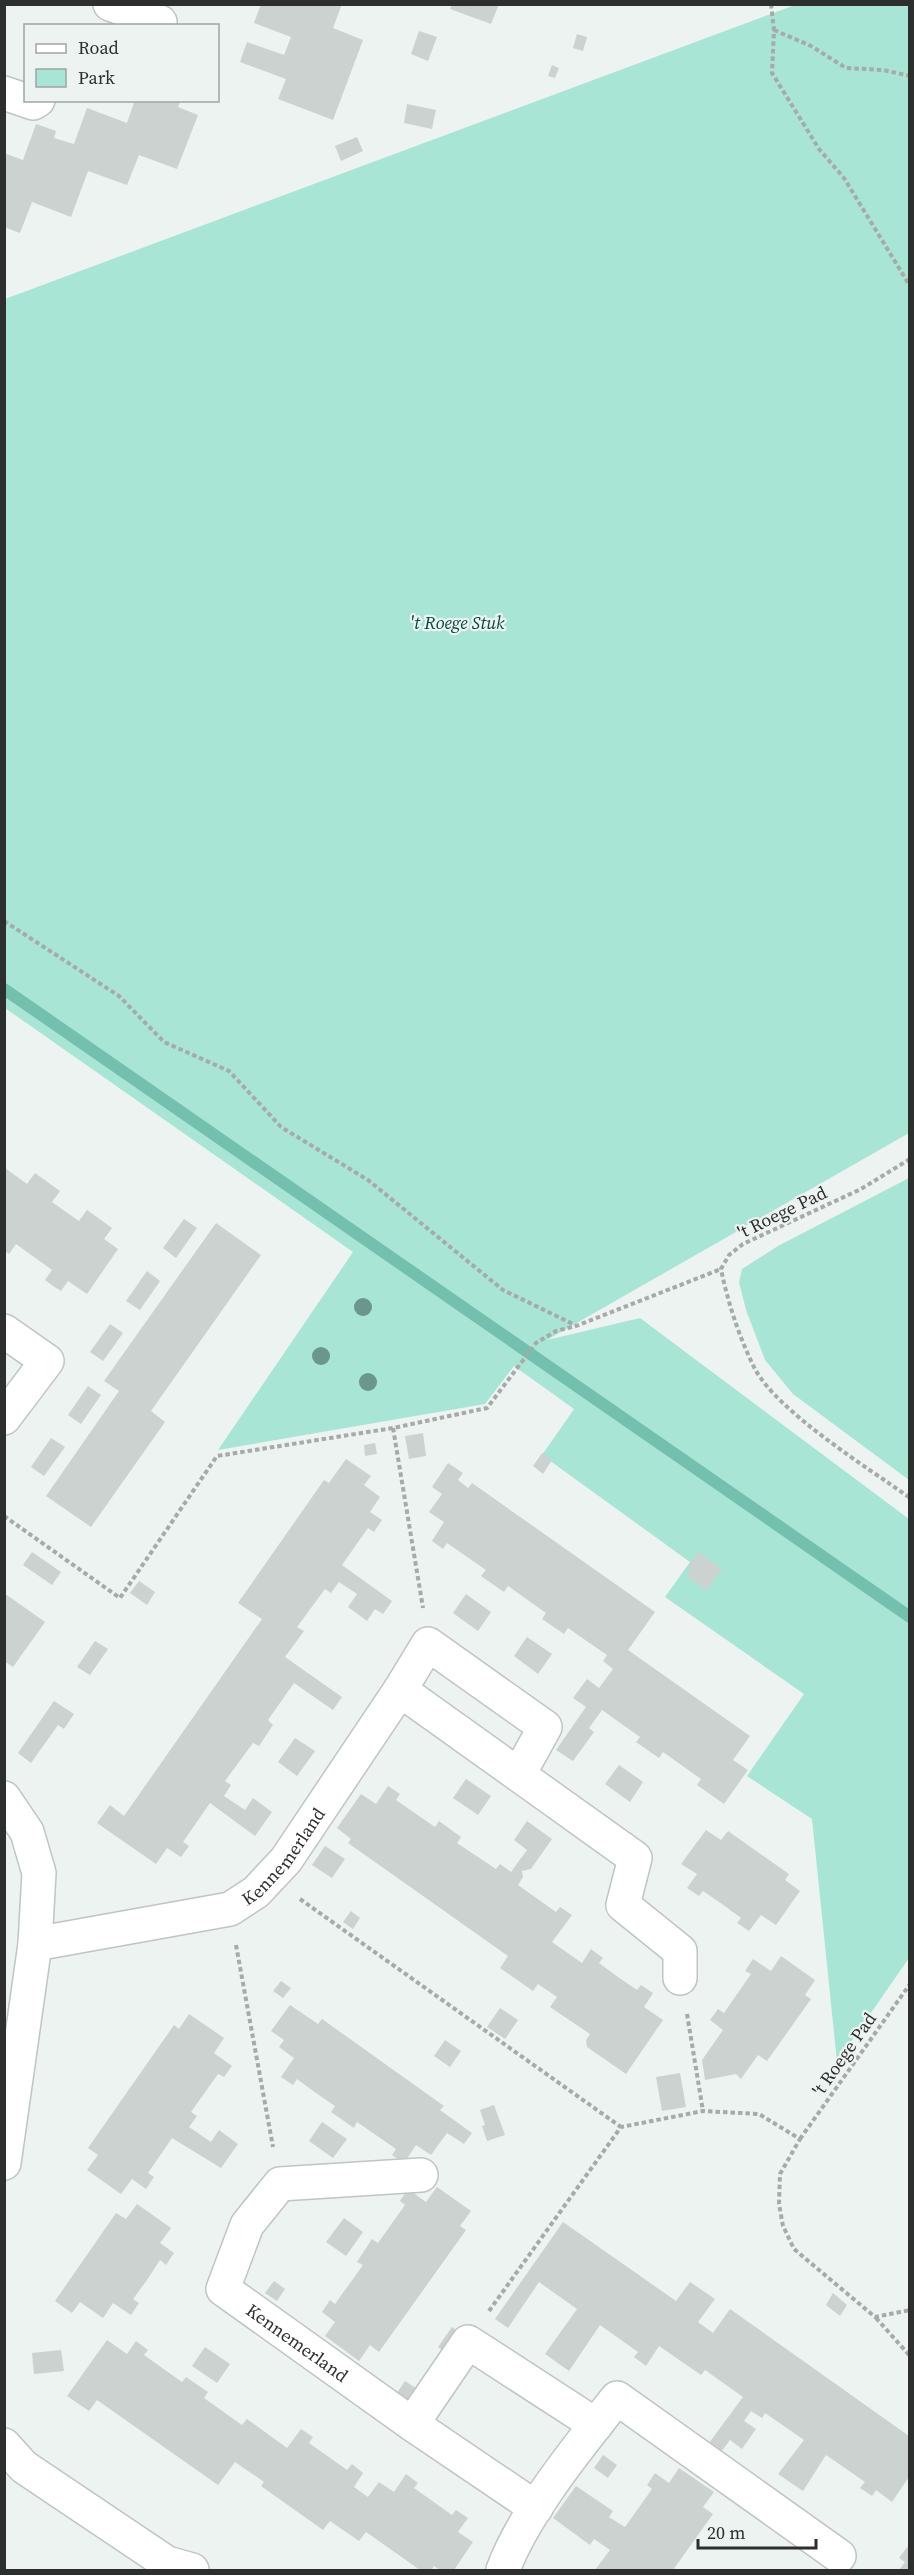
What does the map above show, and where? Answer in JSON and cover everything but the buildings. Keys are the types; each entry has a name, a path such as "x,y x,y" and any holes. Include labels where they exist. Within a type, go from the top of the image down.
{"street":[{"path":"110,4 161,17"},
{"path":"4,93 24,100"},
{"path":"4,1331 46,1361 4,1418"},
{"path":"428,1644 545,1727 519,1774"},
{"name":"Kennemerland","path":"35,1944 230,1909 256,1892 285,1860 400,1690 428,1644"},
{"path":"400,1690 635,1858 622,1905 681,1951 680,1978"},
{"path":"4,1798 27,1832 39,1873 35,1944 4,2163"},
{"path":"280,2184 421,2175"},
{"name":"Kennemerland","path":"280,2184 248,2224 224,2289 412,2424 536,2508"},
{"path":"412,2424 468,2342 596,2425"},
{"path":"503,2571 513,2545 536,2508 617,2398 839,2556"},
{"path":"4,2445 24,2467 173,2568"}],"path":[{"path":"771,4 774,30 772,73 819,150 844,178 909,286"},
{"path":"774,30 811,46 846,68 883,70 909,76"},
{"path":"4,921 119,996 164,1042 229,1071 282,1127 368,1180 503,1290 576,1326"},
{"name":"'t Roege Pad","path":"721,1269 729,1256 742,1244 861,1190 909,1159"},
{"path":"4,1516 120,1598 217,1456 393,1428 488,1408 536,1343 556,1331 576,1326 721,1269 729,1305 756,1370 781,1402 909,1498"},
{"path":"393,1428 428,1644"},
{"path":"270,1877 621,2127"},
{"path":"230,1909 280,2184"},
{"path":"680,1978 703,2111"},
{"name":"'t Roege Pad","path":"875,2317 794,2249 783,2226 779,2205 780,2174 800,2139 909,1984"},
{"path":"468,2342 621,2127 703,2111 759,2114 800,2139"},
{"path":"909,2310 875,2317 909,2356"}],"green space":[{"name":"'t Roege Stuk","path":"795,5 909,5 909,1133 547,1340 640,1318 909,1519 909,1958 837,2062 812,1819 747,1776 804,1694 665,1597 690,1562 542,1455 574,1409 514,1366 485,1404 218,1450 353,1252 5,1008 5,299"},
{"path":"909,1178 909,1480 793,1394 765,1360 746,1310 739,1282 742,1269 778,1246"}],"waterway":[{"path":"4,989 910,1617"}]}
